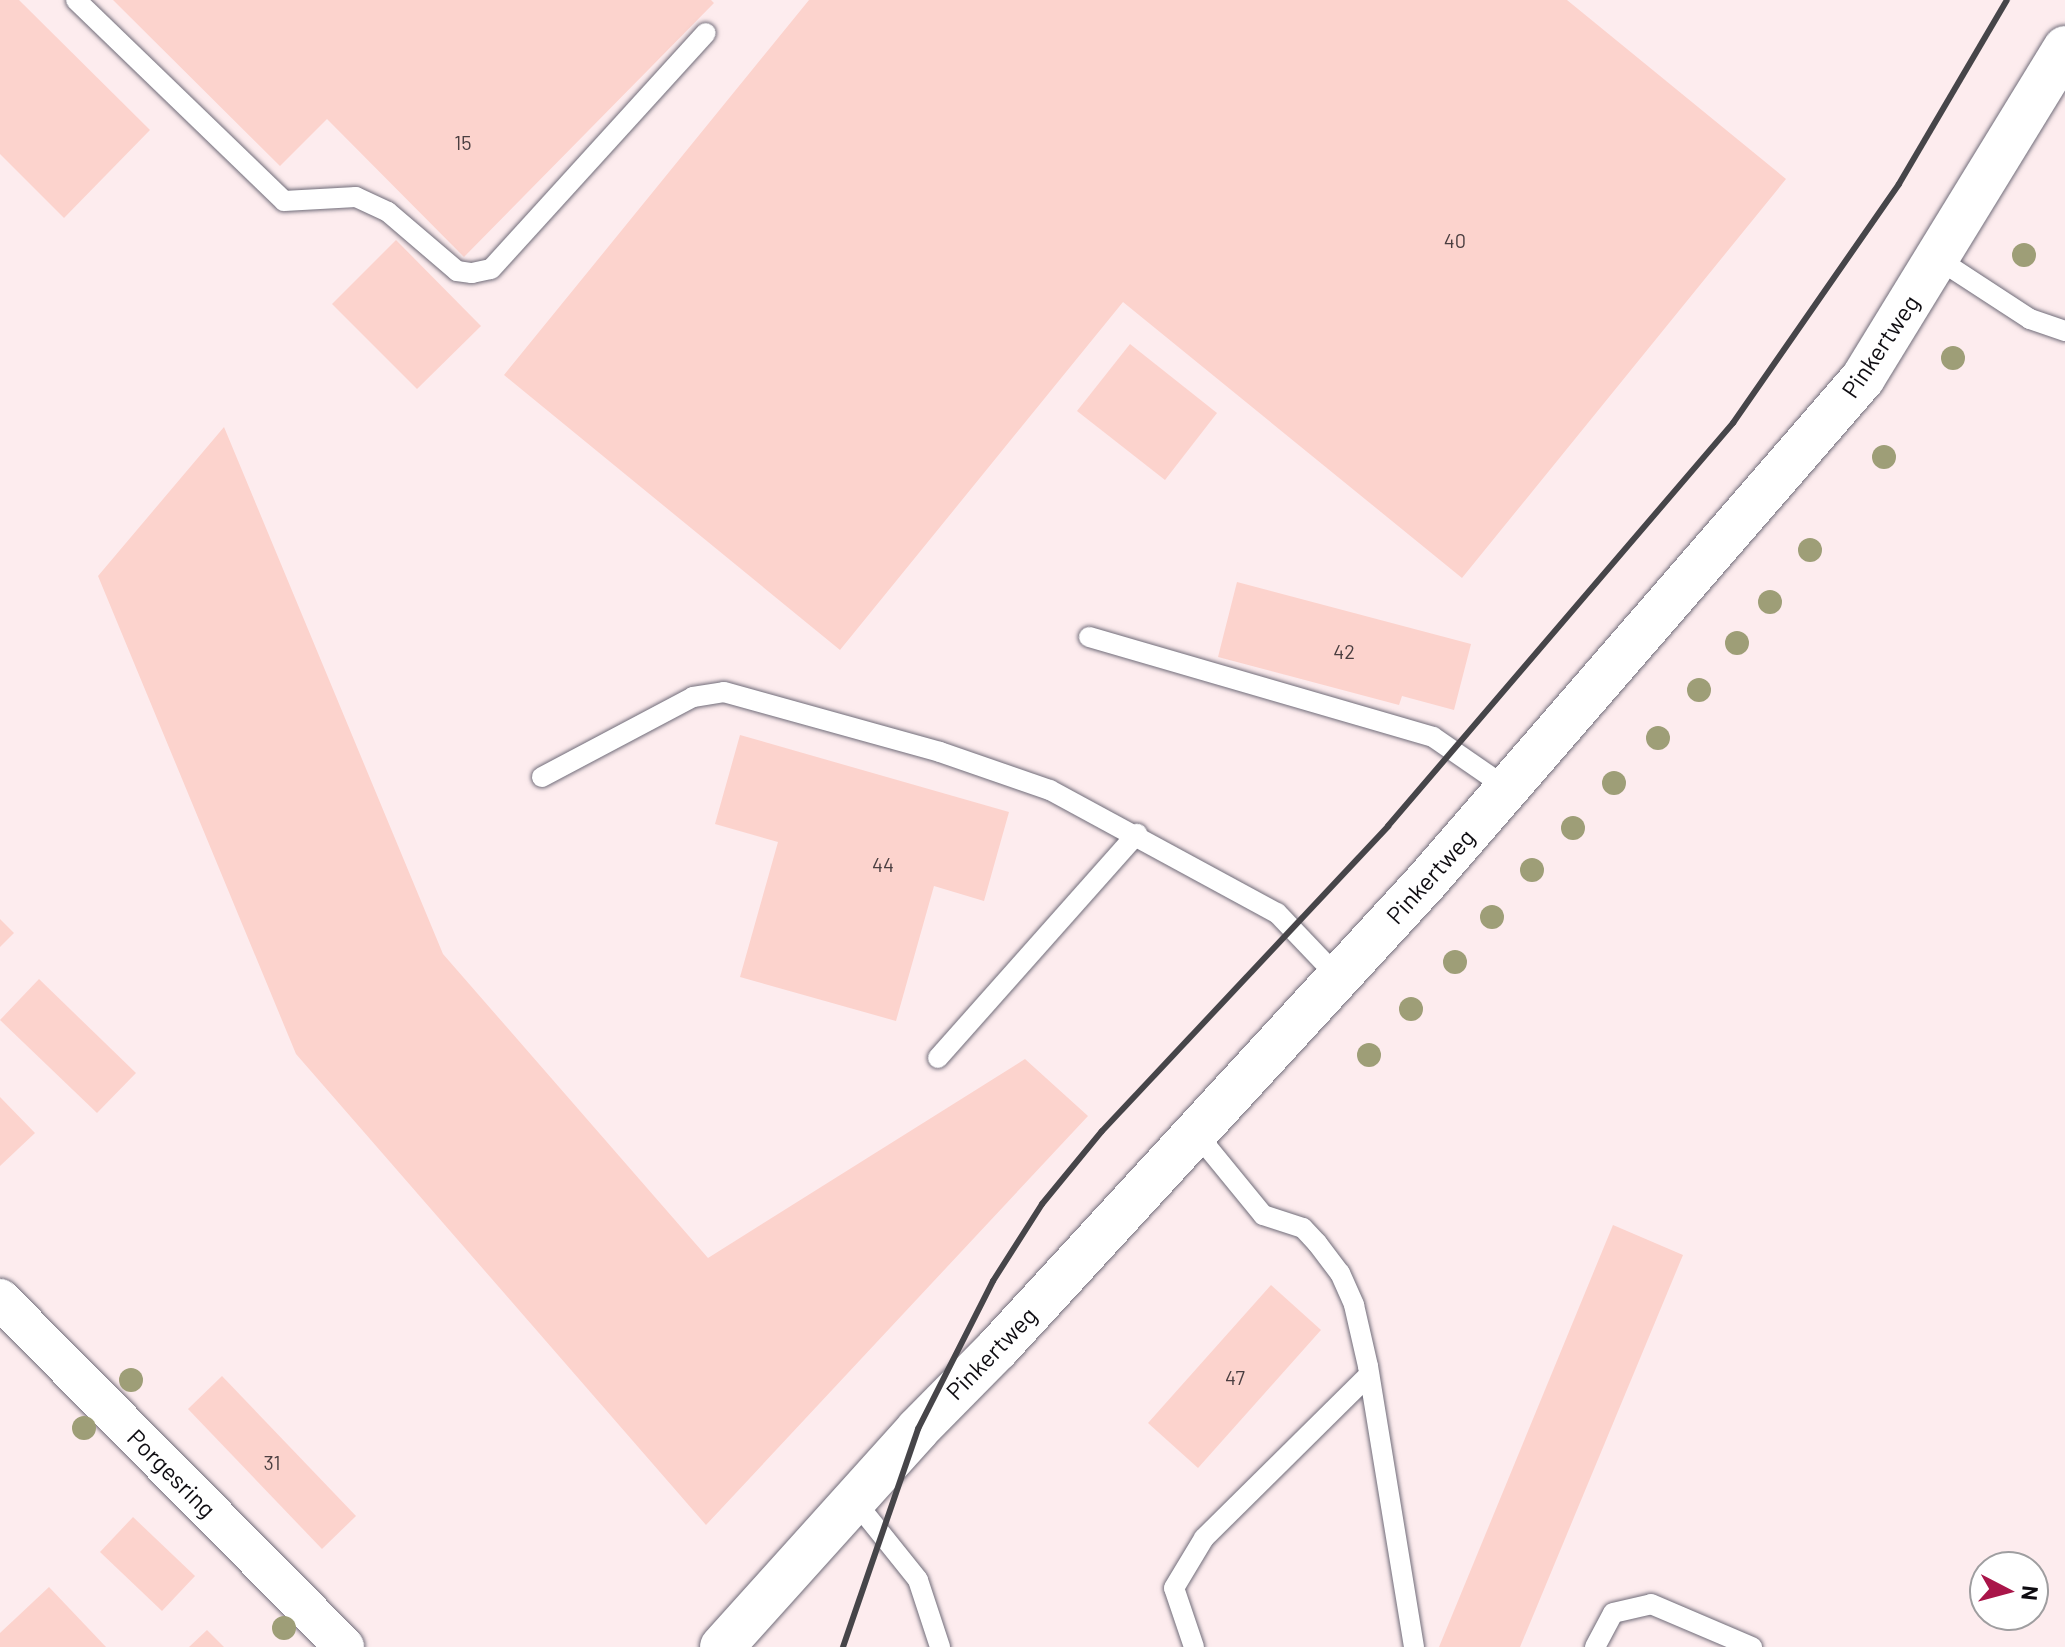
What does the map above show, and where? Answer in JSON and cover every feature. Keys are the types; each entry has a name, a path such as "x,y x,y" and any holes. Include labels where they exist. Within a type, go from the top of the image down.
{"street":[{"name":"Pinkertweg","path":"722,1647 1338,977 1507,788 1863,378 2065,48"},
{"name":"Porgesring","path":"0,1299 344,1647"}],"lane":[{"path":"76,0 284,201 356,197 388,212 457,271 472,273 491,269 706,33"},
{"path":"1938,259 2030,319 2065,331"},
{"path":"1089,637 1433,737 1507,788"},
{"path":"542,777 693,697 724,692 940,752 1036,785 1137,834 1277,913 1338,977"},
{"path":"938,1058 1137,834"},
{"path":"1196,1133 1263,1215 1303,1228 1340,1273 1354,1305 1369,1375 1414,1647"},
{"path":"1194,1647 1174,1588 1204,1538 1369,1375"},
{"path":"854,1500 918,1580 940,1647"},
{"path":"1595,1647 1613,1613 1651,1604 1752,1647"}],"shaded area":[{"path":"0,0 2065,0 2065,1647 0,1647"}],"building":[{"path":"0,0 19,0 150,130 64,218 0,154"},
{"path":"113,0 711,0 714,3 464,257 327,119 280,166"},
{"path":"809,0 1567,0 1786,179 1462,578 1123,302 840,650 504,375"},
{"path":"396,240 481,326 417,389 332,304"},
{"path":"1130,344 1217,413 1165,480 1077,411"},
{"path":"224,427 443,954 708,1258 1025,1059 1088,1116 706,1525 296,1054 98,576"},
{"path":"1237,582 1471,644 1454,710 1402,696 1399,705 1218,657"},
{"path":"740,735 1009,812 984,901 934,886 896,1021 740,977 778,842 715,824"},
{"path":"0,919 14,933 0,947"},
{"path":"39,979 136,1073 97,1113 0,1020"},
{"path":"0,1097 35,1133 0,1166"},
{"path":"1613,1225 1683,1255 1520,1647 1439,1647"},
{"path":"1271,1285 1321,1330 1198,1468 1148,1423"},
{"path":"222,1376 356,1516 322,1549 188,1409"},
{"path":"133,1517 195,1576 162,1611 100,1552"},
{"path":"49,1587 106,1647 0,1647 0,1633"},
{"path":"207,1630 224,1647 189,1647"}],"railway":[{"path":"843,1647 918,1429 993,1281 1042,1204 1102,1131 1388,826 1733,423 1899,184 2007,0"}]}
